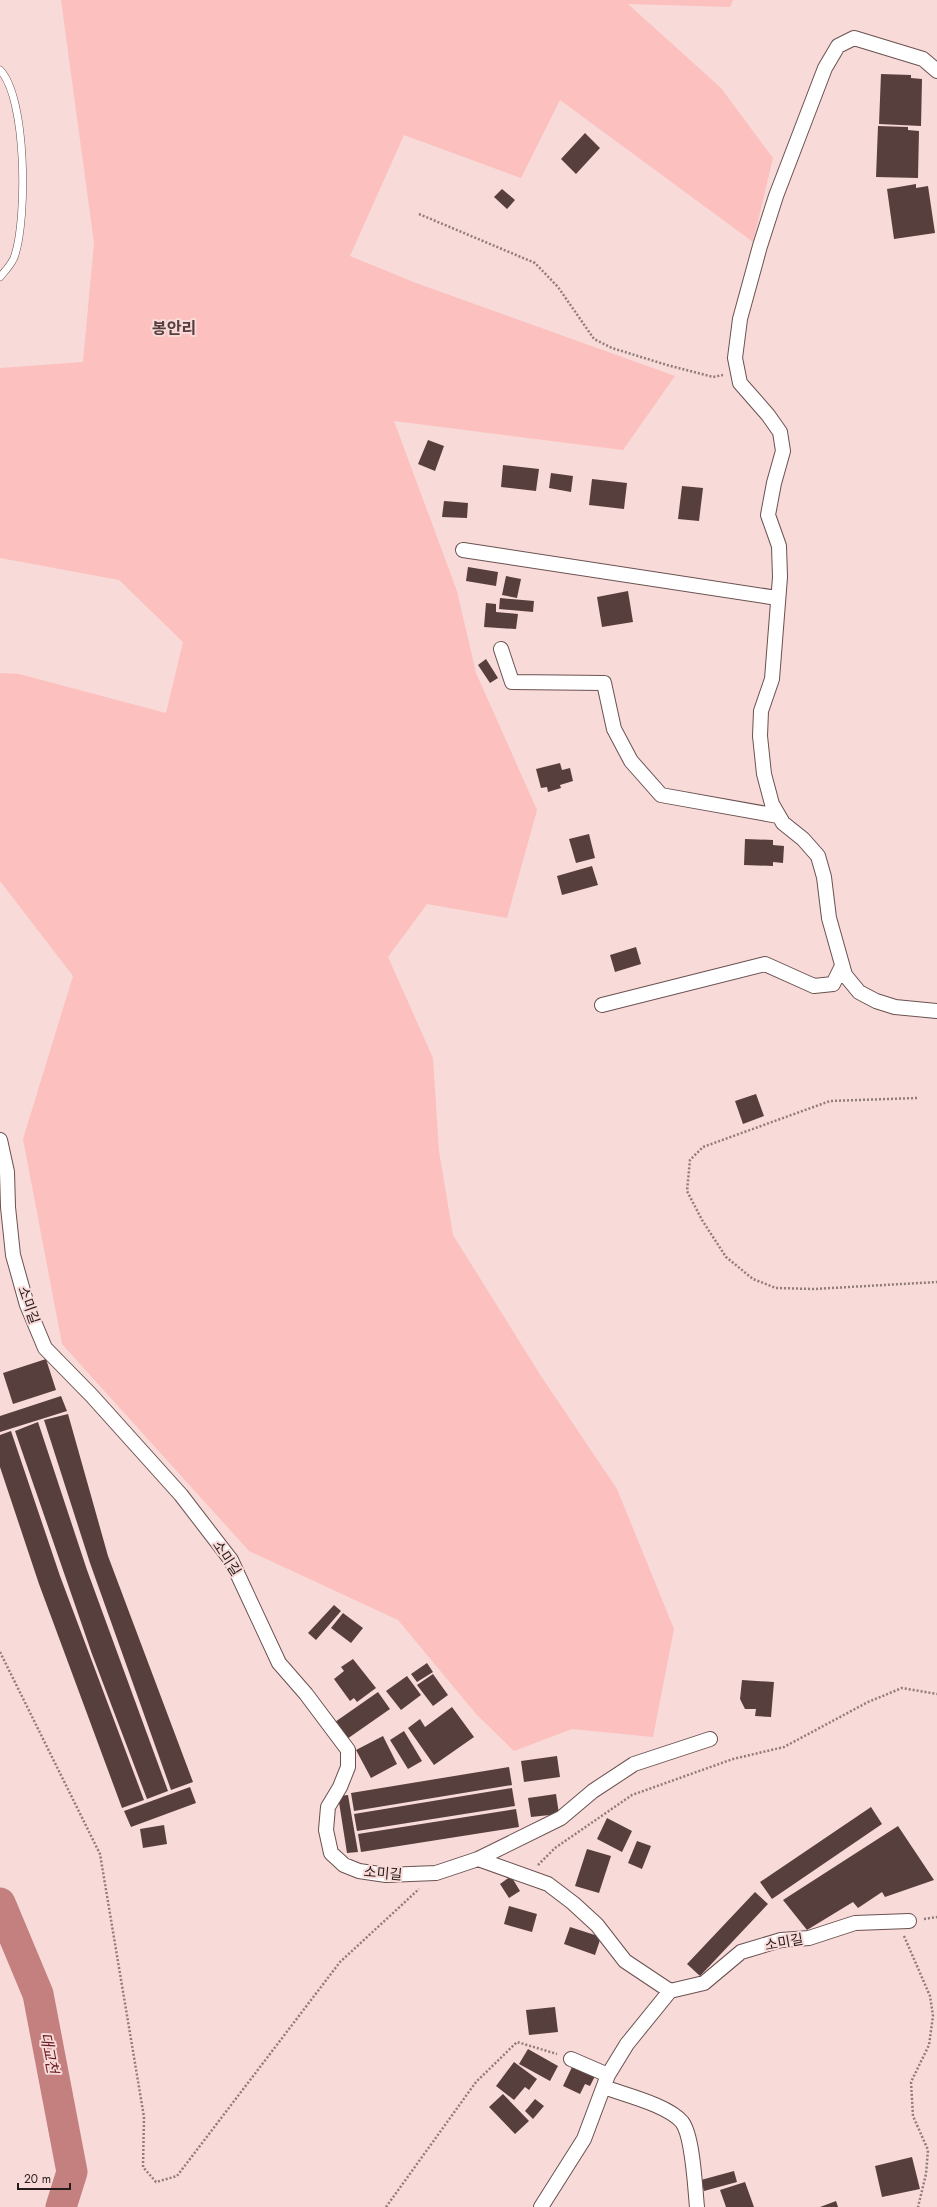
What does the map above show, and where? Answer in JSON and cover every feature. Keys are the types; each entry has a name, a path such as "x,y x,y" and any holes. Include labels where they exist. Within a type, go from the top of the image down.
{"street":[{"path":"937,72 924,59 854,38 838,46 825,68 801,128 760,246 740,319 735,358 740,383 768,415 780,432 783,451 774,483 768,515 779,546 780,577 772,679 762,712 760,736 764,774 772,804 783,823 803,839 818,856 824,877 829,918 845,975 859,992 876,1001 895,1007 937,1012"},
{"path":"463,550 778,598"},
{"path":"501,649 512,682 604,683 614,729 631,760 661,795 778,816"},
{"path":"602,1005 765,964 814,986 833,984 842,966"},
{"name":"소미길","path":"0,1140 7,1172 8,1207 13,1255 27,1305 45,1348 92,1396 181,1495 231,1560 279,1663 306,1694 348,1750 348,1766 340,1788 328,1807 326,1830 331,1854 344,1865 359,1871 386,1875 436,1873 478,1859 561,1818 593,1791 634,1764 710,1739"},
{"path":"478,1859 548,1884 573,1903 597,1925 625,1961 670,1991 627,2044 606,2081 584,2139 541,2207"},
{"name":"소미길","path":"670,1991 704,1983 741,1952 781,1940 809,1938 855,1923 904,1922"},
{"path":"571,2059 606,2081 668,2111 683,2122 691,2148 697,2207"}],"lane":[{"path":"0,70 6,77 15,98 23,181 22,217 15,256 0,277"}],"path":[{"path":"419,214 536,263 558,287 594,339 612,348 713,377 738,373"},
{"path":"917,1098 830,1101 703,1147 690,1160 687,1191 702,1220 726,1258 753,1279 770,1286 776,1288 814,1288 937,1282"},
{"path":"0,1652 100,1854 144,2117 143,2167 156,2182 177,2176 340,1962 436,1873"},
{"path":"526,1877 555,1848 632,1795 733,1759 784,1747 868,1702 902,1688 937,1694"},
{"path":"904,1922 930,1996 933,2016 929,2045 911,2082 913,2116 928,2150 926,2174 918,2207"},
{"path":"386,2207 476,2082 517,2042 571,2059"}],"shaded area":[{"path":"61,0 733,0 730,7 628,4 721,88 773,158 753,242 560,100 521,178 404,135 350,256 416,283 675,376 623,450 394,421 457,591 476,673 537,810 507,918 427,904 388,957 433,1058 439,1151 453,1235 541,1376 617,1489 674,1629 653,1737 572,1729 514,1751 477,1715 398,1620 249,1551 62,1344 23,1139 73,976 0,881 0,673 19,674 166,713 183,642 119,580 0,558 0,368 83,362 94,243"}],"building":[{"path":"881,74 911,75 911,78 922,79 921,126 879,124"},
{"path":"878,126 908,127 908,130 919,131 918,178 876,177"},
{"path":"585,133 600,148 576,174 561,159"},
{"path":"916,184 916,188 928,186 935,233 894,239 887,189"},
{"path":"502,189 515,200 507,209 494,197"},
{"path":"428,440 444,446 435,471 418,464"},
{"path":"503,465 539,469 536,491 501,487"},
{"path":"551,473 573,476 571,492 549,488"},
{"path":"592,479 627,483 624,509 589,505"},
{"path":"682,486 703,488 699,521 678,519"},
{"path":"444,501 468,503 467,518 442,517"},
{"path":"468,567 498,572 496,586 466,581"},
{"path":"506,576 521,579 517,598 502,595"},
{"path":"628,591 633,622 602,627 597,597"},
{"path":"500,598 534,601 533,612 499,609"},
{"path":"486,603 496,604 496,612 518,614 516,629 484,627"},
{"path":"486,659 498,678 490,683 478,665"},
{"path":"560,763 562,770 570,768 573,781 560,785 561,788 548,792 547,787 541,788 536,769"},
{"path":"589,834 595,858 576,863 569,839"},
{"path":"745,839 773,840 773,845 784,846 783,863 773,862 773,866 744,865"},
{"path":"592,866 598,885 562,895 557,876"},
{"path":"636,947 641,964 615,972 610,955"},
{"path":"756,1094 764,1116 743,1124 735,1101"},
{"path":"46,1359 56,1390 13,1404 3,1373"},
{"path":"61,1396 67,1411 0,1432 0,1416"},
{"path":"68,1414 108,1556 193,1782 171,1790 90,1563 44,1420"},
{"path":"38,1422 87,1570 168,1791 147,1799 92,1654 15,1431"},
{"path":"11,1431 60,1576 144,1800 122,1808 39,1584 0,1467 0,1435"},
{"path":"334,1605 341,1611 316,1640 308,1633"},
{"path":"343,1613 363,1628 351,1643 331,1628"},
{"path":"353,1659 376,1688 357,1702 354,1698 350,1701 334,1679 344,1671 341,1667"},
{"path":"427,1663 433,1672 417,1682 411,1674"},
{"path":"433,1674 448,1695 433,1706 417,1685"},
{"path":"407,1676 421,1695 401,1710 386,1691"},
{"path":"742,1680 774,1682 771,1717 755,1716 756,1709 745,1709 740,1699"},
{"path":"378,1692 390,1709 347,1739 335,1722"},
{"path":"452,1707 474,1737 434,1765 408,1728 420,1719 425,1727"},
{"path":"404,1731 422,1761 408,1769 390,1740"},
{"path":"383,1736 397,1764 371,1778 356,1750"},
{"path":"557,1756 560,1777 524,1782 521,1761"},
{"path":"509,1767 512,1785 354,1811 351,1793"},
{"path":"190,1787 196,1803 131,1827 124,1811"},
{"path":"512,1788 515,1806 357,1831 354,1814"},
{"path":"556,1794 559,1814 531,1817 528,1798"},
{"path":"348,1795 358,1852 347,1853 338,1796"},
{"path":"871,1807 882,1824 772,1899 760,1882"},
{"path":"516,1809 519,1827 361,1852 358,1834"},
{"path":"607,1818 632,1831 622,1852 597,1839"},
{"path":"164,1825 167,1844 143,1848 140,1829"},
{"path":"898,1826 934,1880 885,1897 882,1892 858,1908 853,1902 807,1930 783,1900"},
{"path":"637,1841 651,1846 642,1869 628,1863"},
{"path":"587,1849 611,1856 599,1893 575,1886"},
{"path":"511,1876 520,1891 509,1898 500,1884"},
{"path":"755,1892 768,1904 700,1976 687,1964"},
{"path":"509,1906 537,1914 532,1932 504,1924"},
{"path":"570,1927 601,1937 595,1955 564,1944"},
{"path":"555,2007 558,2032 529,2035 526,2010"},
{"path":"528,2049 558,2066 550,2081 519,2064"},
{"path":"514,2062 537,2079 529,2090 525,2087 514,2100 496,2086"},
{"path":"573,2065 595,2076 590,2086 585,2084 580,2094 563,2086"},
{"path":"503,2094 529,2121 515,2134 489,2107"},
{"path":"535,2099 544,2106 533,2119 525,2111"},
{"path":"912,2157 920,2189 882,2197 875,2166"},
{"path":"734,2171 737,2182 704,2191 701,2180"},
{"path":"745,2182 754,2207 726,2207 720,2190"},
{"path":"836,2201 838,2207 820,2207"}],"waterway":[{"name":"대교천","path":"0,1903 38,1994 72,2172 61,2207"}],"district":[{"name":"봉안리","path":"174,328"}]}
